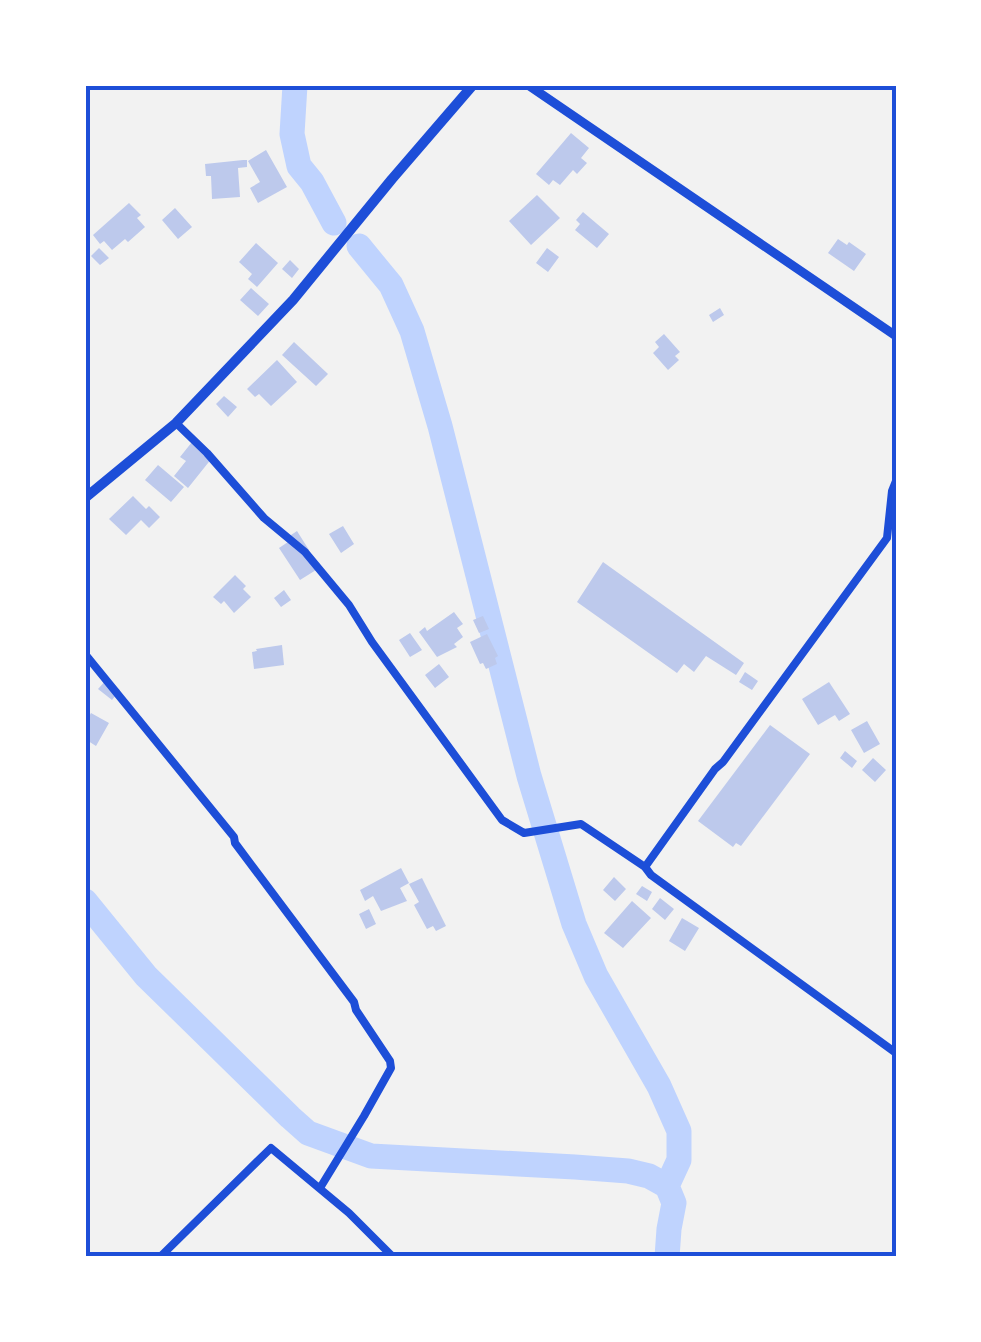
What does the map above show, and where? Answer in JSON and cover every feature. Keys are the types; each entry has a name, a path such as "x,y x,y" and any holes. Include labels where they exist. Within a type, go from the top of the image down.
{"main road":[{"path":"85,498 176,423 293,300 473,85"}],"street":[{"path":"528,85 896,336"},
{"path":"176,423 264,518 305,552 349,605 502,820 524,833 581,824 896,1053"},
{"path":"644,868 887,538 896,481"},
{"path":"85,654 234,837 354,1002 390,1061 391,1068 321,1185"},
{"path":"160,1257 271,1148 321,1185 393,1257"}],"building":[{"path":"571,133 589,148 581,158 587,163 577,174 573,170 560,185 553,180 549,185 536,174"},
{"path":"266,150 287,187 258,203 250,188 260,182 248,161"},
{"path":"247,160 247,167 238,168 240,197 212,199 211,176 206,176 205,164"},
{"path":"537,195 560,218 531,245 509,221"},
{"path":"129,203 141,215 137,218 145,227 112,250 104,241 100,244 93,235"},
{"path":"175,208 192,227 178,239 162,220"},
{"path":"583,212 609,234 597,248 575,230 580,224 576,220"},
{"path":"838,239 866,254 854,271 828,253"},
{"path":"256,243 278,263 257,287 248,279 252,274 239,262"},
{"path":"99,248 109,258 100,265 91,256"},
{"path":"547,248 559,257 548,272 536,263"},
{"path":"290,260 299,269 292,278 282,269"},
{"path":"251,288 269,304 258,316 240,300"},
{"path":"720,308 724,315 713,322 709,315"},
{"path":"664,334 680,352 675,356 679,360 668,370 653,353 659,347 655,342"},
{"path":"294,342 328,374 316,386 282,355"},
{"path":"277,360 297,382 271,406 247,389"},
{"path":"224,396 237,407 228,417 216,404"},
{"path":"192,442 212,458 188,488 174,476 186,461 180,457"},
{"path":"158,465 184,487 171,502 145,480"},
{"path":"133,496 160,517 149,528 141,520 126,535 109,519"},
{"path":"343,526 354,544 341,553 329,534"},
{"path":"297,531 316,570 300,580 279,548"},
{"path":"603,562 744,663 736,675 706,656 694,672 684,664 677,673 577,602"},
{"path":"235,575 251,597 234,613 224,601 221,604 213,597"},
{"path":"284,590 291,600 281,607 274,598"},
{"path":"454,612 463,624 457,628 463,637 454,644 457,647 437,657 419,632 425,627 427,631"},
{"path":"483,616 489,629 479,633 473,620"},
{"path":"410,633 422,650 410,657 399,640"},
{"path":"487,634 498,656 497,664 486,669 470,642"},
{"path":"282,645 284,665 254,669 252,652"},
{"path":"439,664 449,677 435,688 425,675"},
{"path":"745,672 758,681 752,690 739,682"},
{"path":"107,679 120,690 112,700 98,689"},
{"path":"829,682 850,714 839,721 835,715 818,725 802,699"},
{"path":"91,713 109,723 96,746 85,739 85,724"},
{"path":"867,721 880,744 864,753 851,730"},
{"path":"770,725 810,754 741,846 736,843 733,847 698,821"},
{"path":"845,751 857,761 852,768 840,758"},
{"path":"873,758 886,770 875,782 862,770"},
{"path":"401,868 409,883 400,888 407,901 381,911 373,896 365,901 360,890"},
{"path":"614,877 626,889 615,901 603,890"},
{"path":"422,878 446,926 436,931 433,926 427,929 414,905 419,902 409,884"},
{"path":"642,886 652,892 647,901 636,894"},
{"path":"660,898 674,909 665,920 652,909"},
{"path":"632,901 651,918 623,948 604,933"},
{"path":"369,909 376,924 366,929 359,914"},
{"path":"682,918 699,928 685,951 669,941"}],"waterway":[{"path":"295,85 292,134 299,166 334,223"},
{"path":"359,246 391,285 412,331 529,776 574,924 596,976 659,1086 679,1131 679,1160 667,1186"},
{"path":"85,901 146,976 308,1133 371,1156 575,1167 649,1176 667,1186 674,1203 667,1257"}]}
